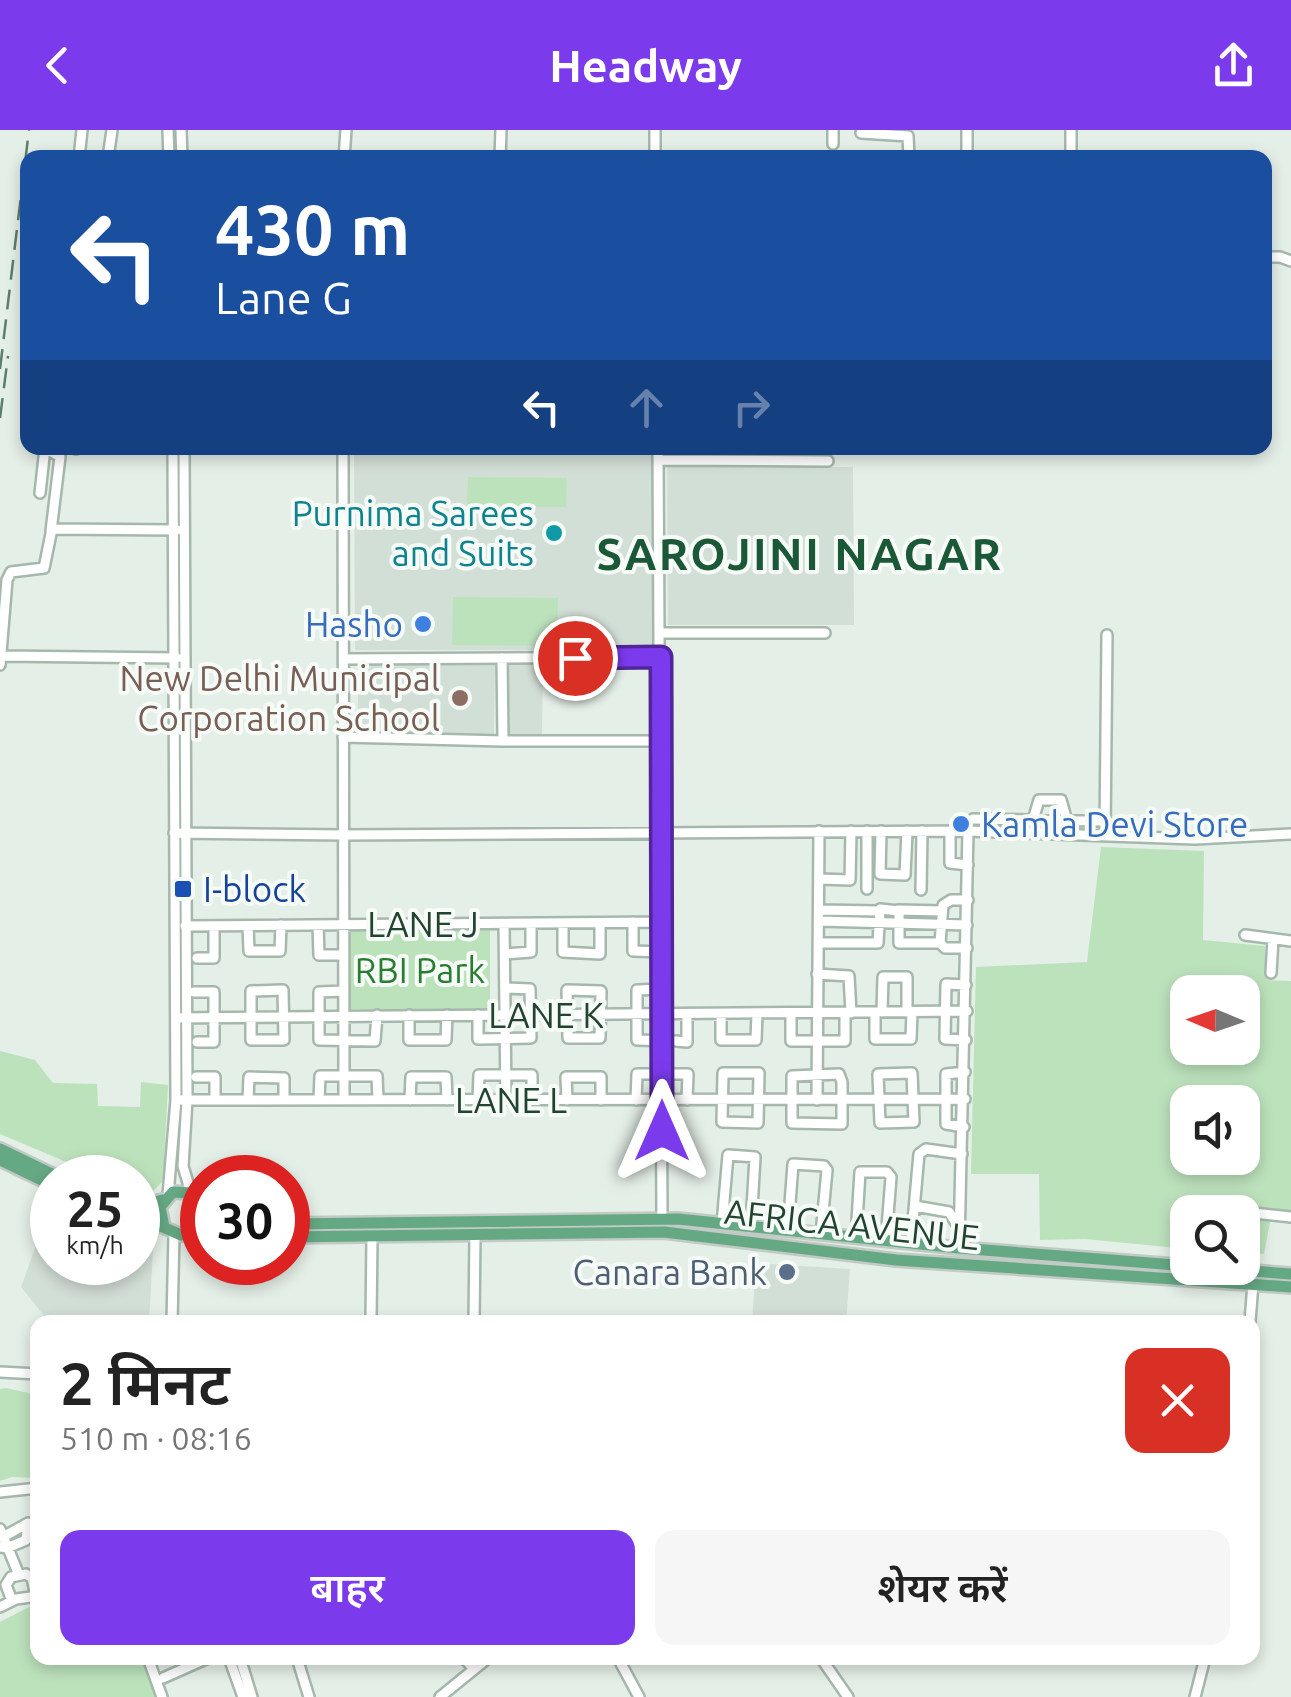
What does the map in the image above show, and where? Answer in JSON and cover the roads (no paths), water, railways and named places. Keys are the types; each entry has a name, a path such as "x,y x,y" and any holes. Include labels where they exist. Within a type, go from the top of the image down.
{"main road":[{"path":"0,1149 30,1164"},
{"path":"0,1160 30,1174"},
{"path":"160,1199 180,1191"},
{"path":"165,1197 159,1214 169,1230"},
{"name":"AFRICA AVENUE","path":"310,1224 662,1219 1170,1265"},
{"path":"160,1226 180,1231"},
{"name":"AFRICA AVENUE","path":"310,1237 664,1232 896,1260 1170,1278"},
{"path":"1260,1272 1291,1274"},
{"name":"AFRICA AVENUE","path":"1260,1284 1291,1287"}],"street":[{"path":"832,144 833,130"},
{"path":"861,133 908,136 909,150"},
{"path":"1280,257 1291,253"},
{"path":"1272,257 1291,261"},
{"path":"40,494 44,455"},
{"path":"0,665 7,580 18,569 44,568 60,457 57,455"},
{"path":"173,455 178,530 183,1155"},
{"path":"178,530 183,455"},
{"path":"344,455 344,1100"},
{"path":"658,455 662,1016 670,1041 662,1074 662,1219"},
{"path":"658,460 828,461"},
{"path":"51,531 178,530"},
{"path":"661,633 825,634"},
{"path":"1105,836 1107,635"},
{"path":"0,656 178,658"},
{"path":"344,659 661,657"},
{"path":"502,658 502,742"},
{"path":"343,737 661,741"},
{"path":"1034,820 1039,800 1061,800 1067,821"},
{"path":"973,819 1105,822"},
{"path":"179,833 968,830 1195,838 1291,834"},
{"path":"959,1248 968,830"},
{"path":"817,1100 819,831"},
{"path":"819,880 850,880 851,831"},
{"path":"866,889 867,831"},
{"path":"881,831 880,874 905,874 906,831"},
{"path":"921,890 922,831"},
{"path":"950,831 950,863 968,865"},
{"path":"179,833 185,926 181,1018"},
{"path":"967,948 945,948 940,942 942,910 948,901 968,900"},
{"path":"879,916 898,910 942,910"},
{"path":"898,910 899,943"},
{"path":"819,916 879,916 900,922 967,925"},
{"path":"878,943 879,916"},
{"path":"633,922 633,951 662,952"},
{"name":"LANE J","path":"185,926 662,922"},
{"path":"563,923 563,952 600,954 600,923"},
{"path":"504,924 506,1100"},
{"path":"504,954 531,952 531,924"},
{"path":"318,925 318,955 344,955"},
{"path":"197,958 214,958 214,926"},
{"path":"248,926 250,951 280,951 281,926"},
{"path":"1244,935 1291,941"},
{"path":"1271,973 1273,939"},
{"path":"818,942 940,942"},
{"path":"792,1014 791,1041 845,1041 849,976 817,974"},
{"path":"883,977 907,977 910,1012 911,1039 875,1039 883,977"},
{"path":"966,984 946,984 945,1011 945,1040 966,1040"},
{"path":"478,1015 478,1039 531,1038 530,989 505,988"},
{"path":"662,989 637,990 636,1040 687,1042 687,1016"},
{"path":"283,990 284,1016 284,1040 251,1040 251,991 283,990"},
{"path":"567,990 601,990 600,1038 568,1038 566,1015 567,990"},
{"path":"344,991 319,992 320,1040 375,1042 376,1015"},
{"path":"194,992 214,992 214,1042 197,1042"},
{"name":"LANE K","path":"181,1018 687,1016 967,1010"},
{"path":"721,1015 721,1040 756,1040 757,1014"},
{"path":"409,1015 408,1040 446,1040 447,1015"},
{"path":"908,1072 914,1076 912,1124 880,1123 878,1100 878,1074 908,1072"},
{"path":"964,1128 946,1124 944,1099 946,1074 965,1072"},
{"path":"723,1073 758,1073 758,1124 722,1122 722,1100 723,1073"},
{"path":"478,1100 479,1075 532,1074 532,1100"},
{"path":"636,1100 638,1074 688,1074 688,1100"},
{"path":"839,1074 842,1100 840,1125 792,1123 792,1076 839,1074"},
{"path":"319,1100 320,1076 377,1076 378,1100"},
{"path":"196,1077 215,1077 215,1100"},
{"path":"248,1100 249,1077 284,1078 284,1100"},
{"path":"410,1100 410,1077 446,1077 447,1100"},
{"path":"566,1100 566,1077 600,1077 601,1100"},
{"name":"LANE L","path":"182,1100 965,1099"},
{"path":"165,1197 182,1100"},
{"path":"912,1243 922,1150 962,1154"},
{"path":"722,1224 728,1155 733,1155 755,1158 750,1226"},
{"path":"788,1230 793,1164 824,1166 827,1170 821,1234"},
{"path":"856,1238 860,1172 887,1172 891,1177 886,1241"},
{"path":"915,1206 949,1212 960,1228"},
{"path":"1260,1214 1291,1217"},
{"path":"169,1230 172,1315"},
{"path":"474,1315 475,1234"},
{"path":"371,1315 372,1236"},
{"path":"1251,1315 1253,1285"},
{"path":"0,1372 30,1374"},
{"path":"0,1492 30,1489"},
{"path":"19,1575 2,1540 29,1537 30,1522"},
{"path":"12,1601 6,1586 11,1577 30,1578"},
{"path":"0,1608 30,1597"},
{"path":"151,1665 162,1697"},
{"path":"163,1678 192,1665"},
{"path":"232,1665 244,1697"},
{"path":"242,1665 252,1697"},
{"path":"299,1665 309,1697"},
{"path":"470,1665 474,1669"},
{"path":"440,1697 453,1692 479,1665"},
{"path":"622,1665 639,1697"},
{"path":"826,1665 848,1697"},
{"path":"1195,1697 1203,1665"}],"railway":[{"path":"27,150 29,130"},
{"path":"0,369 20,204"},
{"path":"0,418 8,356"}],"place":[{"name":"Purnima Sarees and Suits","path":"554,533"},
{"name":"Hasho","path":"423,624"},
{"name":"New Delhi Municipal Corporation School","path":"460,698"},
{"name":"Kamla Devi Store","path":"961,824"},
{"name":"I-block","path":"183,889"},
{"name":"Canara Bank","path":"787,1272"}],"district":[{"name":"SAROJINI NAGAR","path":"800,553"}],"park label":[{"name":"RBI Park","path":"420,970"}]}
